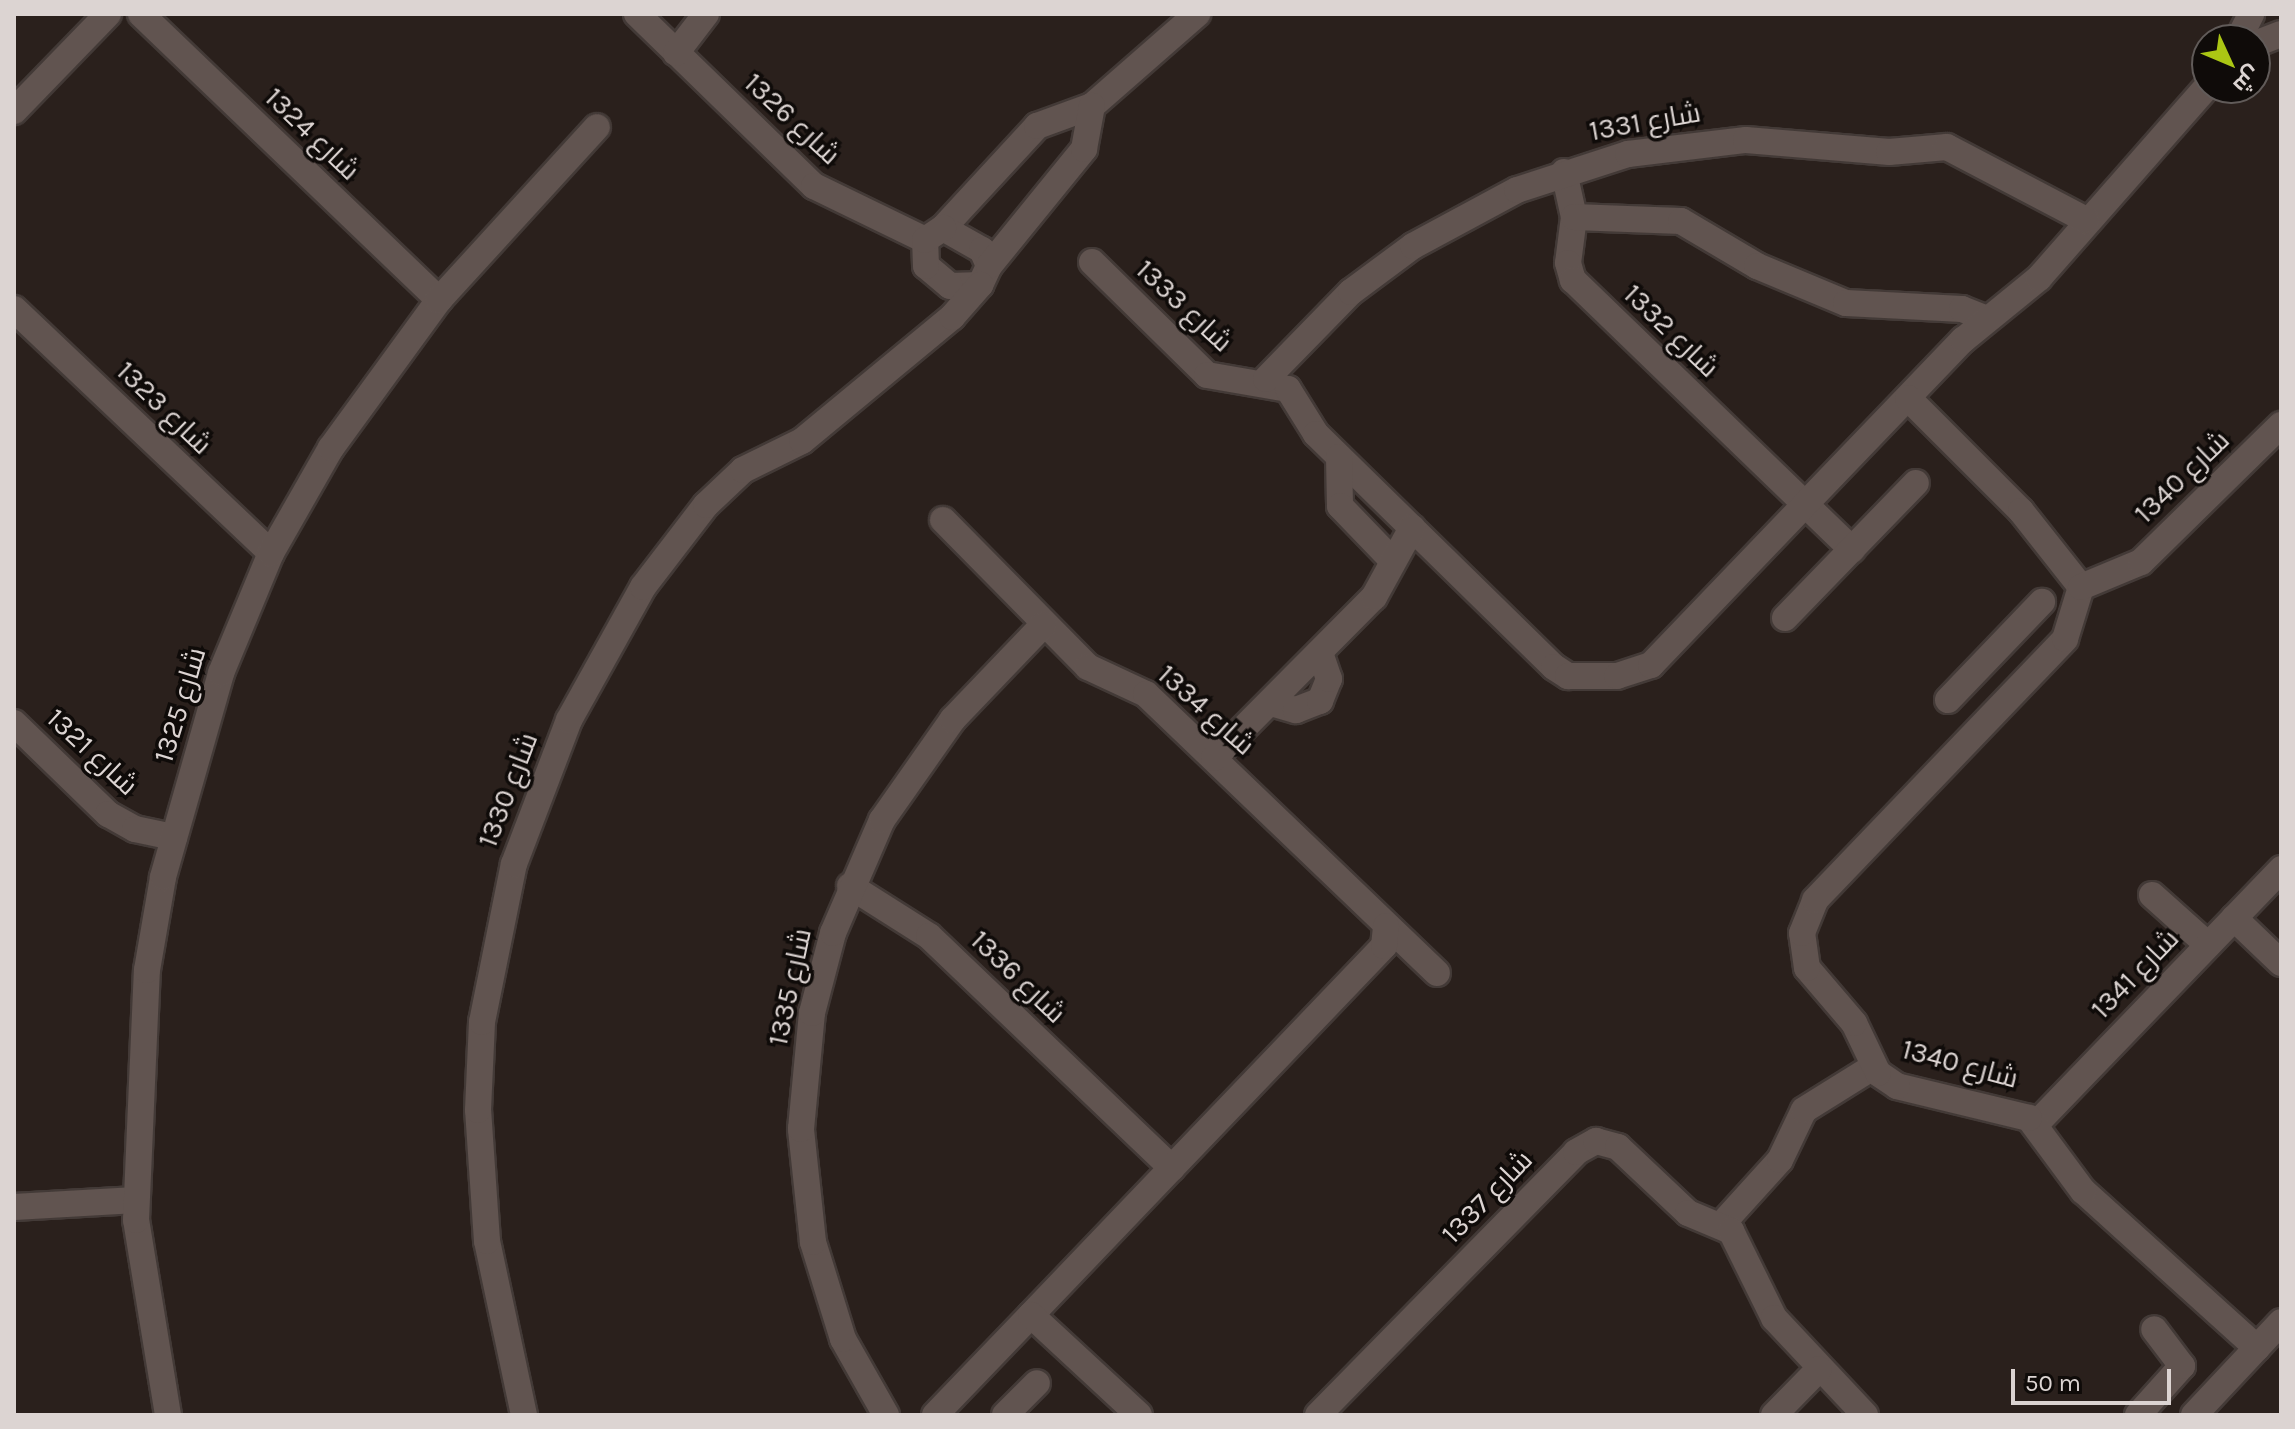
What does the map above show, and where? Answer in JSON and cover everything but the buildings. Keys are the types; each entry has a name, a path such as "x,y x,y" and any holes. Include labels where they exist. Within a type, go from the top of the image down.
{"street":[{"path":"14,111 108,14"},
{"name":"شارع 1324","path":"141,14 439,300"},
{"name":"شارع 1326","path":"637,14 814,186 934,234"},
{"path":"676,53 706,14"},
{"path":"934,234 976,242 985,276 959,289 937,278 922,258 934,234 1037,126 1092,106 1197,14"},
{"path":"2276,14 2281,18"},
{"path":"1266,379 1288,389 1339,457 1560,672 1604,678 1651,665 1987,319 2053,264 2086,220 2192,104"},
{"name":"شارع 1330","path":"524,1415 494,1289 478,1110 494,941 529,822 591,674 672,545 743,470 802,441 928,331 952,317 1084,149 1092,106"},
{"name":"شارع 1325","path":"168,1415 136,1200 147,970 174,837 221,673 271,553 331,448 439,300 597,127"},
{"name":"شارع 1331","path":"1266,379 1392,261 1481,207 1564,172 1705,142 1787,140 1900,152 1947,147 2086,220"},
{"name":"شارع 1332","path":"1564,172 1574,217 1568,263 1573,280 1852,549"},
{"path":"1574,217 1681,221 1757,266 1846,303 1962,309 1987,319"},
{"name":"شارع 1333","path":"1092,262 1207,375 1234,383 1266,379"},
{"path":"928,331 937,278"},
{"name":"شارع 1323","path":"14,309 271,553"},
{"path":"1908,398 2028,518 2081,587"},
{"name":"شارع 1340","path":"2257,1348 2083,1191 2036,1124 1980,1101 1897,1086 1873,1067 1854,1023 1807,968 1802,933 1809,910 2065,639 2081,587 2141,562 2281,425"},
{"path":"1339,457 1343,513 1392,560"},
{"path":"1785,618 1916,483"},
{"name":"شارع 1334","path":"943,520 1043,625 1095,672 1146,694 1437,973"},
{"path":"1214,758 1380,589 1392,560 1412,528"},
{"path":"1948,700 2042,602"},
{"name":"شارع 1335","path":"886,1415 834,1314 802,1167 812,1013 850,886 927,751 1043,625"},
{"path":"1998,648 2028,678"},
{"name":"شارع 1321","path":"14,723 108,814 135,829 174,837"},
{"name":"شارع 1341","path":"2036,1124 2281,869"},
{"name":"شارع 1336","path":"850,886 921,929 1172,1168"},
{"path":"2152,895 2208,945"},
{"path":"2234,918 2281,963"},
{"path":"935,1415 1384,946 1386,926"},
{"path":"1865,1415 1774,1318 1722,1224 1780,1160 1804,1110 1873,1067"},
{"name":"شارع 1337","path":"1318,1415 1589,1143 1618,1147 1688,1213 1722,1224"},
{"path":"14,1207 136,1200"},
{"path":"1031,1315 1139,1415"},
{"path":"2194,1415 2281,1322"},
{"path":"2138,1415 2182,1366 2154,1329"},
{"path":"1774,1415 1819,1369"},
{"path":"1005,1415 1037,1383"}]}
